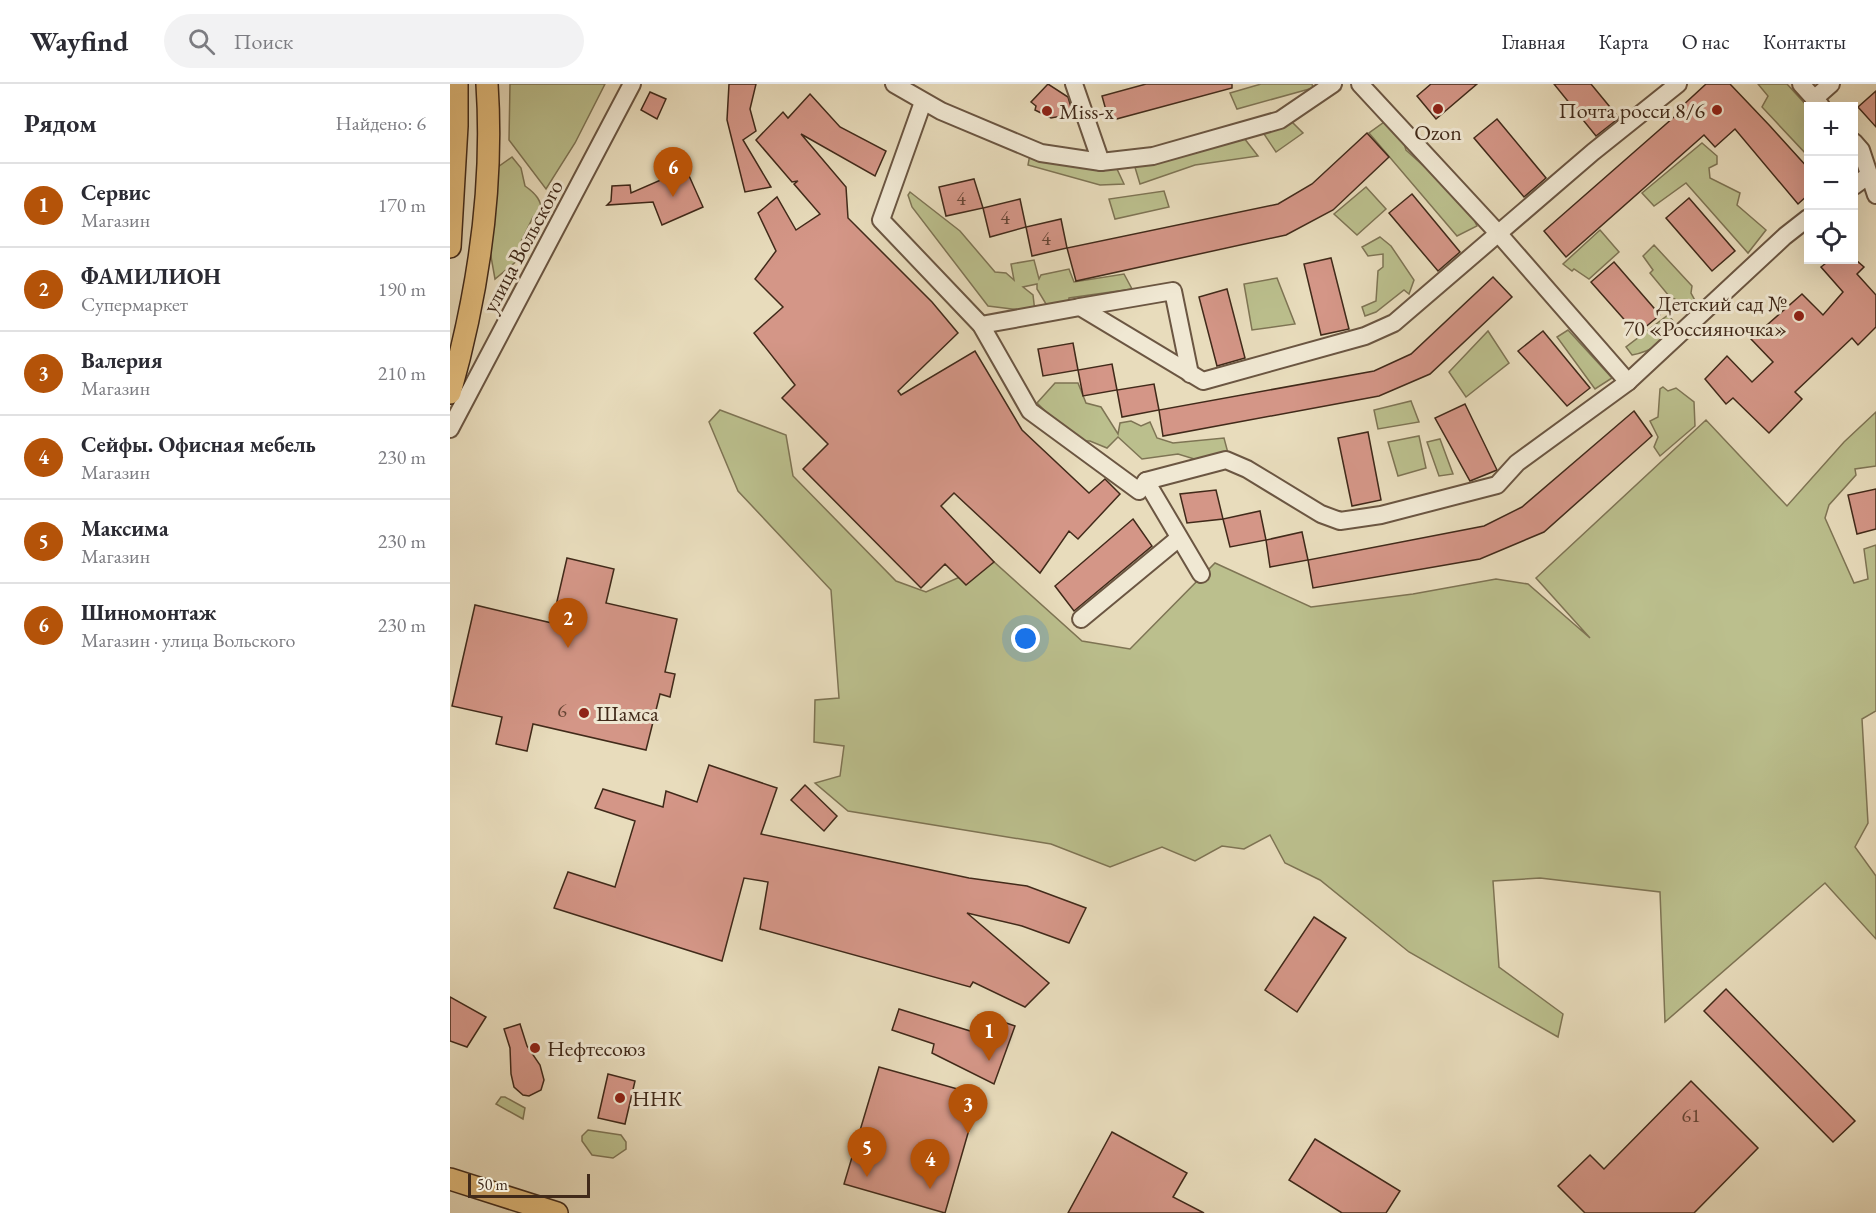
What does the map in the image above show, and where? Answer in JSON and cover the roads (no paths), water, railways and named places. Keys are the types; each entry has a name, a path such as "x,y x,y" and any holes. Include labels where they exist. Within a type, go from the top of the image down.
{"main road":[{"path":"450,247 457,126 456,84"},
{"path":"450,393 464,342 485,214 488,84"},
{"path":"450,1179 557,1213"}],"street":[{"name":"улица Вольского","path":"450,429 632,84"},
{"path":"894,84 923,102 1041,153 1101,162 1153,156 1280,120 1333,84"},
{"path":"1074,84 1101,162"},
{"path":"1360,84 1498,233 1628,382"},
{"path":"1080,307 1203,381 1375,332 1394,323 1498,233 1678,84"},
{"path":"1800,84 1817,102"},
{"path":"1819,102 1831,84"},
{"path":"923,102 881,220 981,325 1030,411 1139,491 1146,481 1226,460 1247,469 1321,514 1340,521 1381,515 1497,485 1517,463 1628,382 1785,236 1804,222"},
{"path":"1858,147 1873,187 1858,186"},
{"path":"981,325 1173,291 1190,374"},
{"path":"1146,481 1201,574"},
{"path":"1081,619 1179,538"}],"place":[{"name":"Ozon","path":"1438,109"},
{"name":"Почта росси 8/6","path":"1717,110"},
{"name":"Miss-x","path":"1047,111"},
{"name":"Шиномонтаж","path":"673,197"},
{"name":"Детский сад № 70 «Россияночка»","path":"1799,316"},
{"name":"ФАМИЛИОН","path":"568,648"},
{"name":"Шамса","path":"584,713"},
{"name":"Нефтесоюз","path":"535,1048"},
{"name":"Сервис","path":"989,1061"},
{"name":"ННК","path":"620,1098"},
{"name":"Валерия","path":"968,1134"},
{"name":"Максима","path":"867,1177"},
{"name":"Сейфы. Офисная мебель","path":"930,1189"}]}
